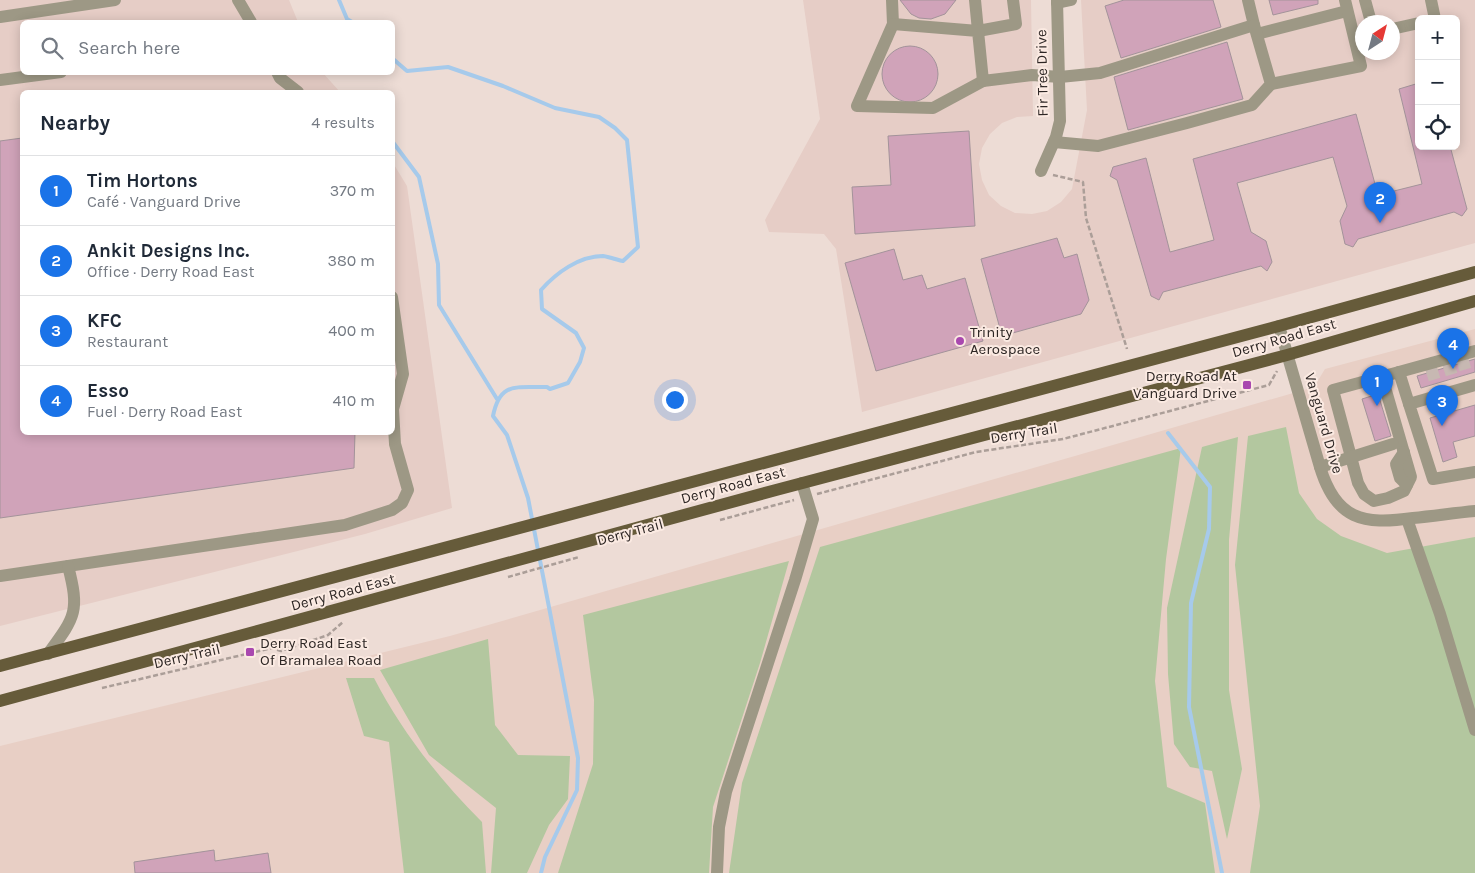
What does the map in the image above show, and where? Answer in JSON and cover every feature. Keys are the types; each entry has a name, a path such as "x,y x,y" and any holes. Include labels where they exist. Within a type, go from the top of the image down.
{"main road":[{"name":"Derry Road East","path":"0,666 508,532 1475,272"},
{"name":"Derry Road East","path":"0,701 569,548 802,483 1287,355 1475,301"}],"street":[{"path":"0,16 115,0"},
{"path":"238,0 250,20"},
{"path":"892,0 893,24 857,106 933,108 983,81 1032,75 1060,77 1100,72 1346,5 1361,66 1271,84 1252,105 1098,146 1054,142"},
{"path":"975,0 983,81"},
{"path":"893,24 978,31 1016,24 1014,0"},
{"path":"1057,2 1071,0"},
{"path":"1248,0 1271,84"},
{"path":"1365,0 1369,15"},
{"path":"1431,0 1434,15"},
{"name":"Fir Tree Drive","path":"1041,171 1054,142 1060,121 1057,2"},
{"path":"1400,27 1415,24"},
{"path":"0,80 38,75"},
{"path":"278,75 295,90"},
{"path":"395,316 404,374 395,403"},
{"name":"Vanguard Drive","path":"1279,326 1325,485 1334,500 1351,514 1366,520 1382,522 1475,511"},
{"path":"1382,377 1411,477 1404,491 1388,498 1374,501 1364,494 1351,457 1333,390 1399,372 1430,365 1475,351"},
{"path":"1399,372 1433,479 1475,472"},
{"path":"1409,404 1437,390 1471,382"},
{"path":"0,576 345,524 387,512 402,503 408,490 396,444 395,432"},
{"path":"1320,467 1393,444"},
{"path":"717,873 718,827 726,792 796,580 813,519 802,483"},
{"path":"1407,519 1440,614 1475,730"},
{"path":"48,654 74,617 76,596 68,566"}],"path":[{"path":"1041,171 1083,182 1086,218 1127,349"},
{"name":"Derry Trail","path":"712,522 976,452 1063,439 1269,385 1287,355"},
{"name":"Derry Trail","path":"504,577 514,577 574,560 581,556"},
{"name":"Derry Trail","path":"94,689 272,648 281,651 328,635 342,622 351,620"}],"shaded area":[{"path":"0,0 289,0 297,20 20,20 20,75 325,75 338,90 20,90 20,435 395,435 395,166 407,186 452,508 365,534 0,626"},
{"path":"803,0 1031,0 1033,116 1017,117 1002,123 990,134 982,148 979,164 982,180 989,195 1001,206 1015,213 1032,214 1047,211 1061,202 1072,189 1087,110 1081,0 1475,0 1475,243 862,412 836,249 824,234 769,232 765,220 820,119"},
{"path":"1475,329 1475,873 0,873 0,746 450,636 1314,387 1325,369"}],"green space":[{"path":"1286,427 1299,493 1317,519 1341,536 1387,553 1475,537 1475,873 1250,873 1260,806 1235,565 1248,436"},
{"path":"1238,437 1229,540 1229,690 1242,769 1227,839 1212,771 1190,767 1174,744 1168,674 1167,608 1202,447"},
{"path":"1181,448 1166,559 1155,681 1167,787 1205,803 1215,873 729,873 742,783 820,547"},
{"path":"789,561 760,663 713,807 709,873 558,873 593,764 594,700 583,615"},
{"path":"488,639 495,725 518,755 570,756 568,799 549,825 527,873 491,873 496,808 429,755 380,670"},
{"path":"346,678 374,678 422,754 482,822 486,873 404,873 389,742 364,736"}],"building":[{"path":"900,0 956,0 945,14 931,19 919,18 911,14"},
{"path":"1124,0 1213,0 1221,27 1121,58 1105,6"},
{"path":"1269,0 1318,0 1318,4 1273,15"},
{"path":"1227,42 1243,99 1128,130 1114,77"},
{"path":"904,46 916,46 930,54 938,68 936,85 930,94 916,102 904,102 894,97 887,90 882,80 882,68 887,58 894,51"},
{"path":"1415,84 1415,150 1451,150 1467,209 1462,216 1454,212 1358,239 1353,247 1345,244 1340,221 1347,206 1333,157 1237,183 1251,232 1266,241 1272,262 1267,271 1261,266 1163,292 1159,300 1151,296 1117,180 1110,176 1113,167 1146,158 1170,252 1214,240 1193,159 1356,114 1378,195 1422,184 1399,89"},
{"path":"969,131 975,226 855,234 852,187 891,185 888,136"},
{"path":"20,138 20,435 355,435 354,468 0,518 0,141"},
{"path":"1057,238 1064,258 1077,254 1089,300 1081,314 1002,336 981,259"},
{"path":"894,249 903,280 922,275 927,289 965,278 983,341 876,371 845,263"},
{"path":"1475,359 1475,372 1421,388 1417,376"},
{"path":"1378,394 1391,436 1375,441 1362,399"},
{"path":"1475,405 1475,436 1453,442 1457,457 1443,462 1430,418"},
{"path":"214,850 215,861 268,853 271,873 135,873 134,862"}],"waterway":[{"path":"339,0 349,20"},
{"path":"395,61 407,71 448,67 503,86 555,108 599,117 615,128 627,140 638,247 623,261 603,256 577,262 561,272 541,290 542,309 576,333 584,348 580,362 568,383 550,389 547,387 518,387 505,392 500,397 493,416 507,435 528,498 578,758 577,790 545,857 541,873"},
{"path":"395,145 419,177 438,264 439,305 497,399"},
{"path":"1168,433 1210,487 1209,529 1191,603 1189,707 1222,873"}],"tunnel":[{"path":"1462,358 1467,375"},
{"path":"1448,363 1453,379"},
{"path":"1431,368 1436,384"}],"place":[{"name":"Ankit Designs Inc.","path":"1380,223"},
{"name":"Trinity Aerospace","path":"960,341"},
{"name":"Esso","path":"1453,369"},
{"name":"Derry Road At Vanguard Drive","path":"1247,385"},
{"name":"Tim Hortons","path":"1377,406"},
{"name":"KFC","path":"1442,426"},
{"name":"Derry Road East Of Bramalea Road","path":"250,652"}]}
